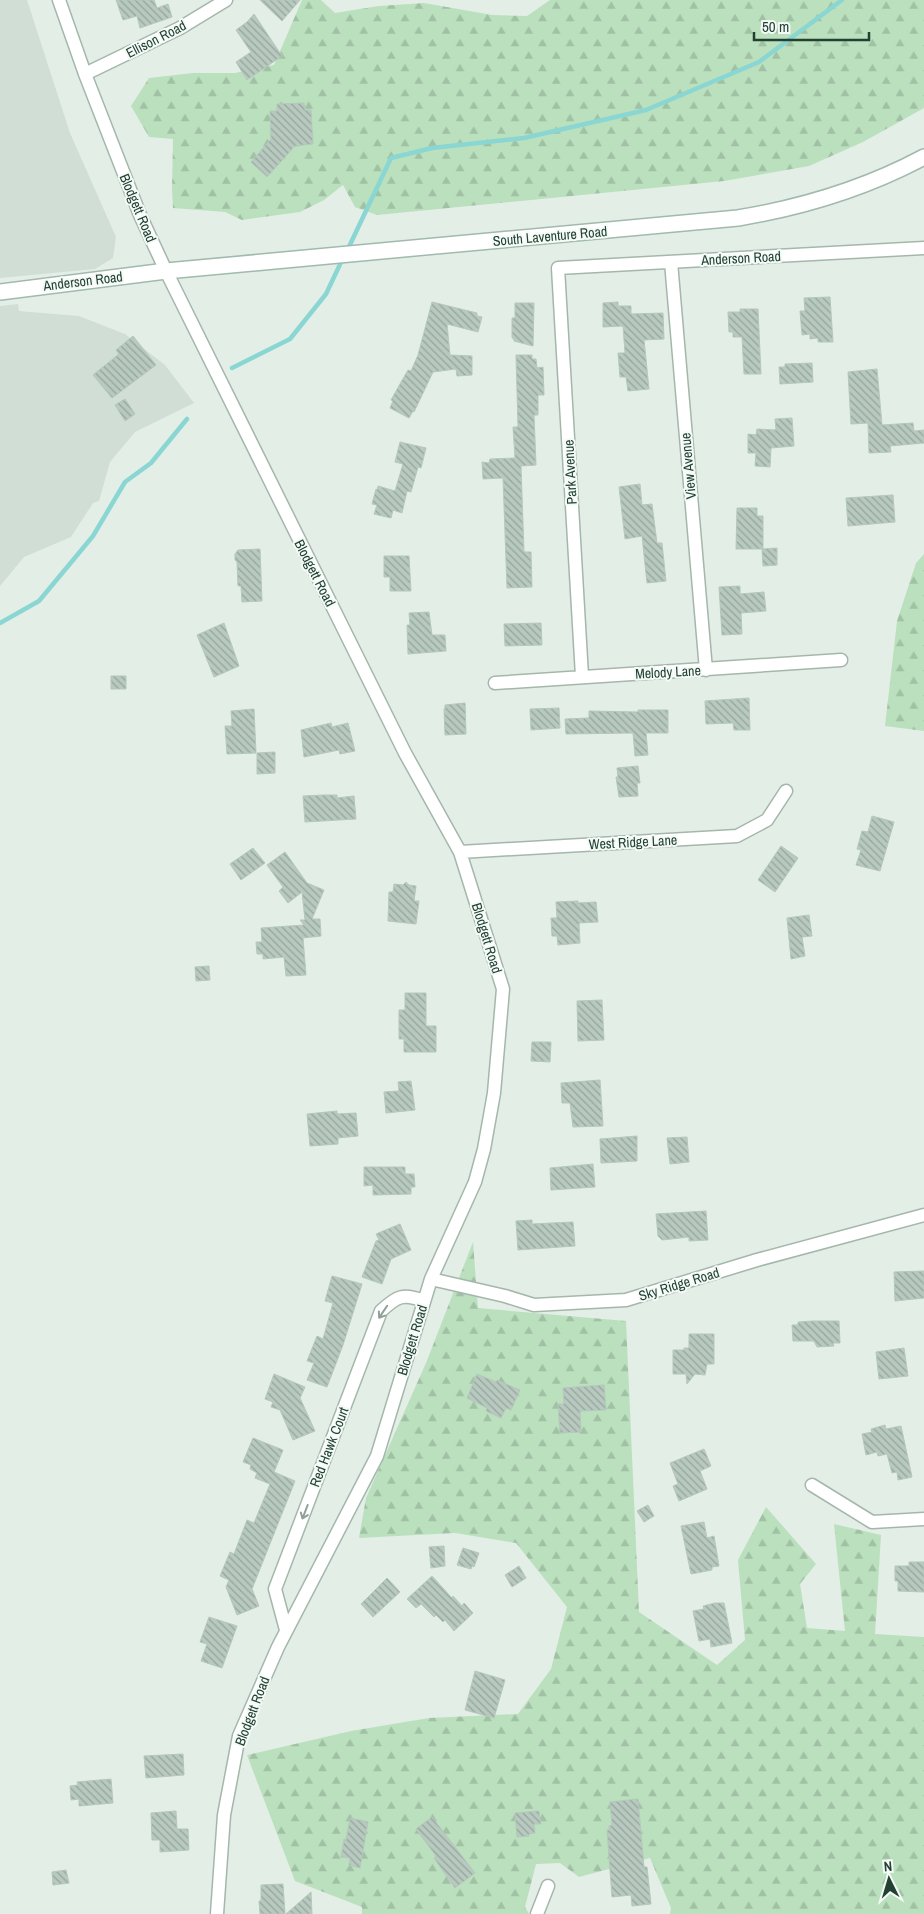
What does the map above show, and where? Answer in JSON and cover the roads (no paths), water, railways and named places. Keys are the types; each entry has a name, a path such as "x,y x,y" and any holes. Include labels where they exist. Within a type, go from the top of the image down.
{"street":[{"name":"Blodgett Road","path":"59,0 85,74 140,215 166,271 405,753 460,852 503,989 494,1092 484,1149 475,1182 431,1279 377,1456 286,1630 239,1736 224,1815 218,1914"},
{"name":"Ellison Road","path":"85,74 180,28 226,0"},
{"name":"South Laventure Road","path":"166,271 708,222 768,213 798,206 855,188 924,157"},
{"name":"Anderson Road","path":"558,268 924,248"},
{"name":"View Avenue","path":"671,262 706,670"},
{"name":"Park Avenue","path":"558,268 582,676"},
{"name":"Anderson Road","path":"0,292 166,271"},
{"name":"Melody Lane","path":"495,683 841,660"},
{"name":"West Ridge Lane","path":"460,852 737,836 767,820 786,791"},
{"name":"Sky Ridge Road","path":"431,1279 506,1296 534,1305 626,1300 757,1260 924,1215"},
{"name":"Red Hawk Court","path":"286,1630 275,1589 381,1311 394,1298 410,1296 424,1301"},
{"path":"812,1485 872,1522 924,1519"},
{"path":"537,1914 548,1886"}],"waterway":[{"path":"347,251 391,158 432,148 524,138 646,110 759,62 842,0"},
{"path":"232,368 290,339 326,294 343,258"},
{"path":"0,623 39,601 93,536 125,482 151,463 187,419"}]}
